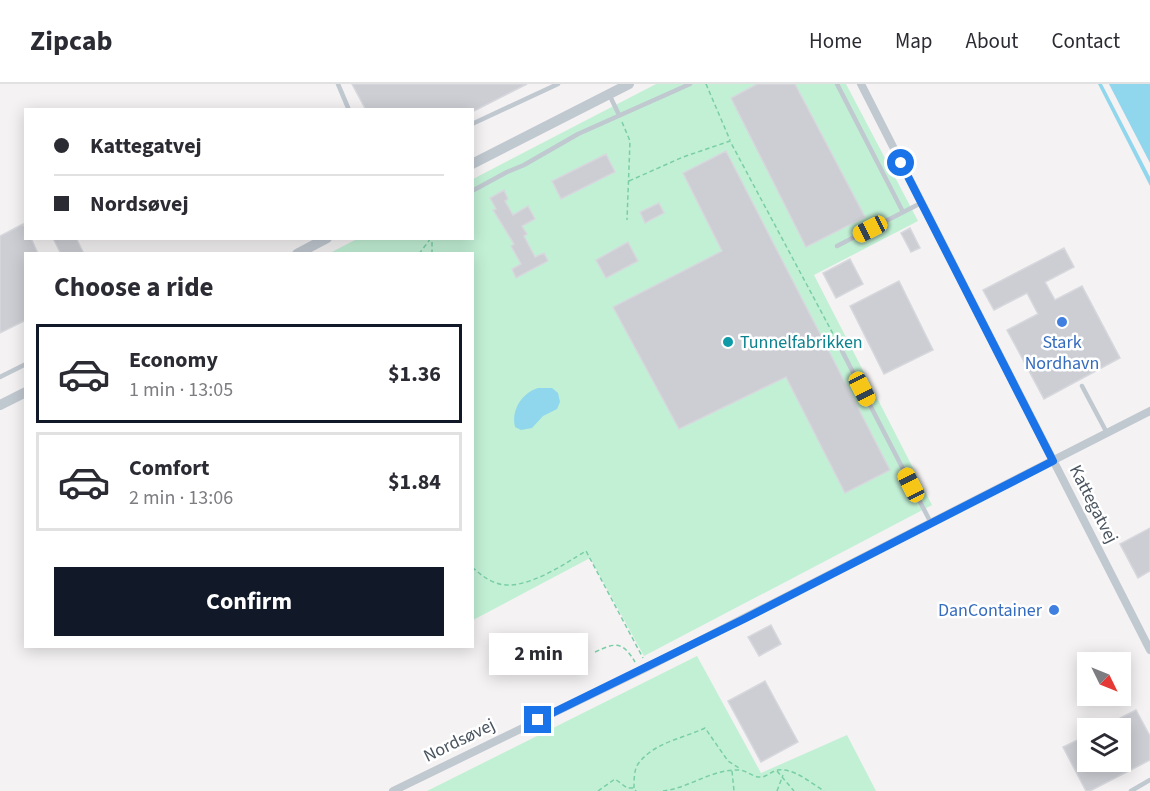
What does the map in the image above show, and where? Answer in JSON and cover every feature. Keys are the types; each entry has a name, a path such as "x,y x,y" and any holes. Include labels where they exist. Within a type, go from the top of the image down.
{"street":[{"path":"474,163 629,84"},
{"name":"Kattegatvej","path":"861,84 1150,650"},
{"path":"301,252 323,240"},
{"path":"0,405 24,393"},
{"name":"Nordsøvej","path":"393,791 644,669 1150,411"}],"lane":[{"path":"338,84 348,108"},
{"path":"474,123 558,84"},
{"path":"474,190 578,134 690,84"},
{"path":"837,84 903,212"},
{"path":"609,94 619,115"},
{"path":"837,246 921,203"},
{"path":"842,351 931,523"},
{"path":"0,377 24,364"},
{"path":"1082,386 1107,433"},
{"path":"1131,791 1150,780"}],"path":[{"path":"706,84 730,141 842,351"},
{"path":"619,115 630,141 627,220"},
{"path":"629,181 683,157 730,141"},
{"path":"474,569 482,576 498,584 518,585 545,575 586,552 644,669"},
{"path":"595,652 612,644 621,645 644,669"},
{"path":"636,791 634,788 638,765 661,745 687,737 705,728 728,761 742,770 762,778 777,770 796,774 824,791"},
{"path":"663,791 732,770 742,770"},
{"path":"732,770 734,791"},
{"path":"777,770 794,791"},
{"path":"777,791 783,775"},
{"path":"598,791 615,779 627,788 634,788"}],"green space":[{"path":"656,84 846,84 918,221 814,275 932,505 644,656 590,558 474,619 474,252 332,252 355,240 474,240 474,178"},
{"path":"697,656 761,773 847,735 876,791 427,791"}],"water":[{"path":"1098,84 1150,84 1150,186"},
{"path":"538,388 552,388 558,393 560,402 557,409 543,416 532,428 521,430 515,427 516,409 527,394"}],"pier":[{"path":"1102,84 1109,84 1150,163 1150,177"}],"building":[{"path":"352,84 527,84 474,111 474,108 365,108"},
{"path":"757,84 795,84 865,217 806,247 731,98"},
{"name":"Tunnelfabrikken","path":"726,151 890,470 845,493 786,377 679,429 613,307 722,251 683,173"},
{"path":"606,154 615,172 561,199 552,181"},
{"path":"504,190 508,199 505,201 513,215 528,206 535,219 522,226 527,234 524,236 535,257 544,253 548,261 516,278 512,269 521,264 511,246 514,244 493,210 496,209 490,198"},
{"path":"659,203 664,213 645,223 640,212"},
{"path":"23,224 24,240 32,240 37,252 24,252 24,321 0,333 0,236"},
{"path":"910,228 920,248 911,252 901,233"},
{"path":"54,240 77,240 83,252 60,252"},
{"path":"628,242 638,261 606,278 596,260"},
{"name":"Stark Nordhavn","path":"1064,248 1074,267 1045,282 1055,300 1082,286 1120,358 1044,399 1007,330 1038,314 1027,293 994,310 983,290"},
{"path":"850,259 863,284 836,298 823,273"},
{"path":"899,281 933,350 884,374 850,306"},
{"path":"1150,528 1150,571 1138,578 1120,544"},
{"path":"771,625 781,644 759,656 748,637"},
{"path":"765,681 798,742 761,762 728,701"},
{"path":"1136,710 1150,736 1150,760 1131,770 1131,718 1120,718"},
{"path":"1077,740 1077,772 1127,772 1086,791 1063,747"}],"place":[{"name":"Stark Nordhavn","path":"1062,322"},
{"name":"Tunnelfabrikken","path":"728,342"},
{"name":"DanContainer","path":"1054,610"}],"route":[{"path":"538,720 744,619 1053,461 901,163"}]}
